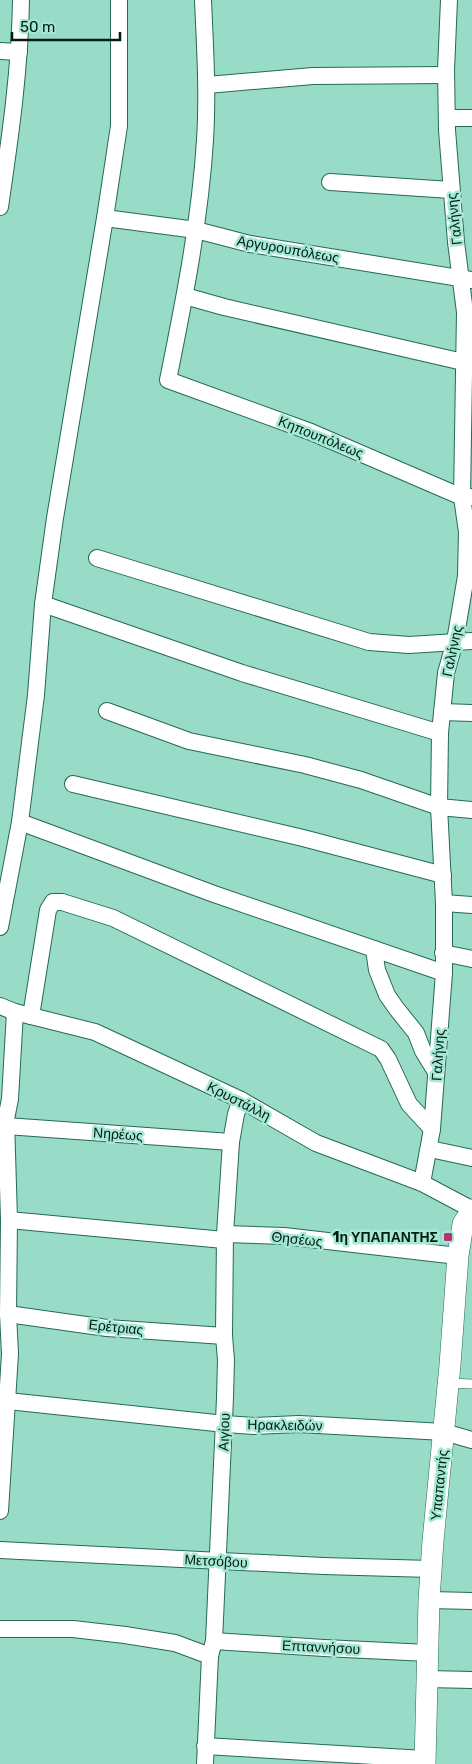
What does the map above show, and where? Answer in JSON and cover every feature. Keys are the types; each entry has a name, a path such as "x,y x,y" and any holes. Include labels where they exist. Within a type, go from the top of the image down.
{"street":[{"path":"0,207 12,126 19,52 21,0"},
{"path":"0,927 20,822 36,696 43,604 55,518 119,126 119,0"},
{"path":"203,0 207,85 205,141 196,230 185,296 224,308 463,362"},
{"name":"Γαλήνης","path":"422,1183 430,1149 444,973 444,903 439,808 440,733 446,672 455,641 466,576 468,406 463,362 467,280 456,242 451,190 446,75 449,0"},
{"path":"0,51 19,52"},
{"path":"207,85 313,76 446,75"},
{"path":"447,118 472,118"},
{"path":"330,182 451,190"},
{"name":"Αργυρουπόλεως","path":"105,218 196,230 250,244 467,280"},
{"name":"Κηπουπόλεως","path":"185,296 168,380 310,432 467,497"},
{"path":"98,558 369,642 409,645 472,641"},
{"path":"43,604 242,673 440,733"},
{"path":"108,711 189,741 305,765 352,778 439,808 472,810"},
{"path":"442,712 472,713"},
{"path":"73,784 303,838 443,875"},
{"path":"20,822 214,894 444,973"},
{"path":"31,1016 48,910 53,902 62,902 113,918 381,1049 388,1059 409,1104 432,1129"},
{"path":"444,903 472,905"},
{"path":"374,949 377,970 385,990 396,1008 416,1033 423,1050 436,1072"},
{"path":"443,953 472,959"},
{"path":"0,1511 8,1401 5,1362 8,1314 5,1278 9,1220 4,1196 4,1121 10,1099 7,1009"},
{"name":"Κρυστάλλη","path":"7,1009 95,1032 241,1100 316,1142 422,1183 472,1209"},
{"name":"Αιγίου","path":"205,1764 225,1424 225,1237 230,1142 241,1100"},
{"name":"Νηρέως","path":"4,1121 230,1142"},
{"path":"430,1149 472,1158"},
{"name":"Υπαπαντής","path":"425,1762 428,1600 458,1256 463,1224 472,1209"},
{"name":"Θησέως","path":"9,1220 225,1237 284,1236 458,1256"},
{"name":"Ερέτριας","path":"8,1314 108,1328 224,1336"},
{"path":"225,1398 254,1426"},
{"name":"Ηρακλειδών","path":"8,1401 225,1424 254,1426 299,1424 444,1432 472,1440"},
{"name":"Μετσόβου","path":"0,1550 323,1566 432,1569"},
{"path":"428,1600 472,1601"},
{"name":"Επταννήσου","path":"0,1629 72,1629 212,1648 324,1648 428,1653"},
{"path":"428,1678 472,1680"},
{"path":"205,1746 425,1762"}],"lane":[{"path":"448,1383 472,1384"}],"place":[{"name":"1η ΥΠΑΠΑΝΤΗΣ","path":"448,1237"}]}
